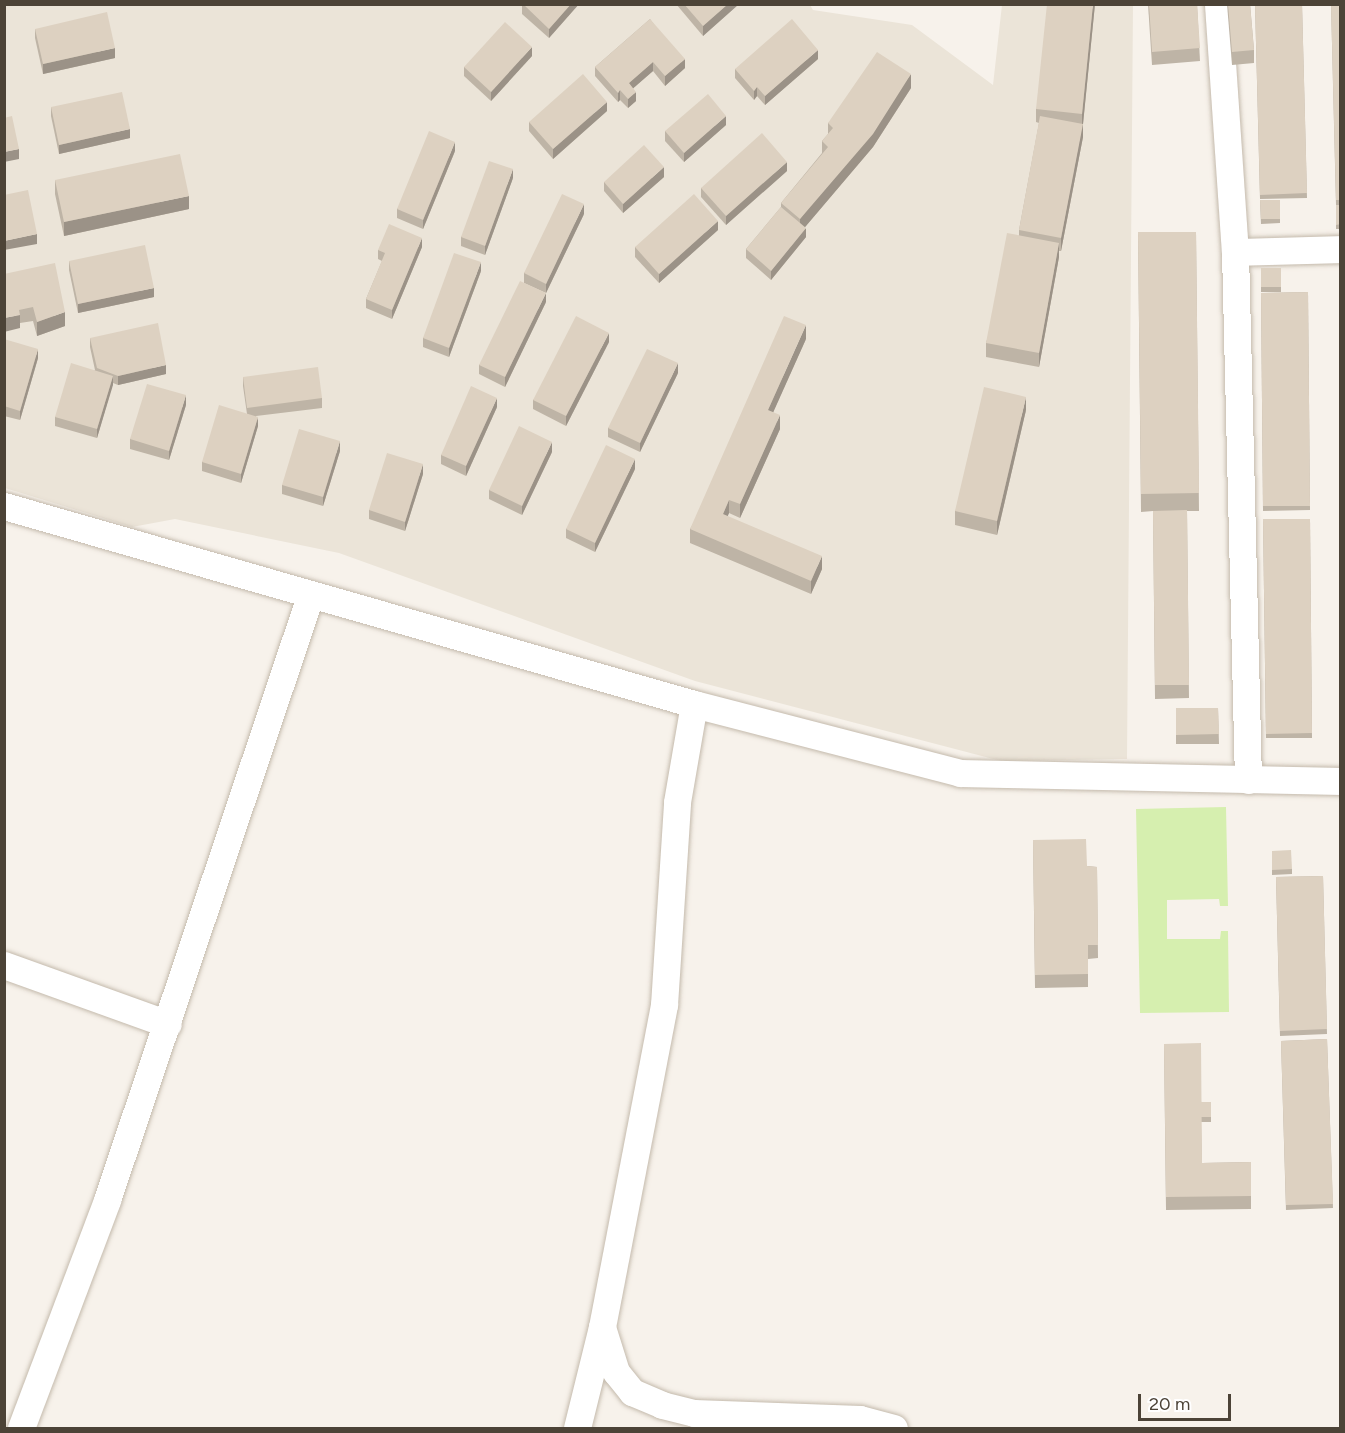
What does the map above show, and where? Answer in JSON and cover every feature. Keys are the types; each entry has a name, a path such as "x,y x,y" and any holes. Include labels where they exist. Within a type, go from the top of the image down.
{"street":[{"path":"1218,4 1235,252 1248,780"},
{"path":"1235,252 1341,249"},
{"path":"4,506 310,596 694,704 960,773 1341,781"},
{"path":"21,1428 168,1024 310,596"},
{"path":"577,1428 602,1327 664,1005 677,802 694,704"},
{"path":"4,965 168,1024"},
{"path":"602,1327 616,1372 632,1392 662,1405 694,1413 860,1419 894,1428"}],"shaded area":[{"path":"4,5 810,5 813,10 912,25 993,85 1002,5 1133,5 1127,759 1001,761 695,681 339,553 175,519 132,527 5,488"}],"green space":[{"path":"1226,807 1228,906 1220,906 1219,899 1167,900 1167,939 1220,939 1221,931 1228,931 1229,1012 1140,1013 1136,809"}],"building":[{"path":"523,4 571,4 549,29"},
{"path":"684,4 728,4 703,26"},
{"path":"1047,4 1093,4 1082,114 1036,109"},
{"path":"1149,4 1197,4 1200,48 1152,52"},
{"path":"1228,4 1250,4 1254,50 1232,52"},
{"path":"1255,4 1302,4 1307,193 1260,195"},
{"path":"1331,4 1341,4 1341,200 1336,200"},
{"path":"107,12 115,48 43,64 35,29"},
{"path":"650,19 685,59 665,76 653,62 629,83 636,92 628,99 620,90 618,93 595,67"},
{"path":"792,19 818,50 765,96 757,87 754,91 735,69"},
{"path":"505,22 532,47 491,92 464,67"},
{"path":"877,52 911,74 873,134 800,219 781,203 828,147 822,141 833,128 828,123"},
{"path":"583,74 607,102 553,149 529,122"},
{"path":"122,92 130,129 59,145 51,107"},
{"path":"708,94 726,116 684,153 665,131"},
{"path":"12,116 19,149 4,152 4,118"},
{"path":"1040,116 1083,124 1061,238 1019,230"},
{"path":"429,131 455,142 423,220 397,209"},
{"path":"762,133 787,162 726,216 701,188"},
{"path":"644,145 664,167 623,204 604,182"},
{"path":"180,154 189,196 64,222 55,180"},
{"path":"489,161 513,169 485,246 461,237"},
{"path":"28,190 37,234 4,241 4,195"},
{"path":"562,194 584,204 546,284 524,273"},
{"path":"694,194 718,221 659,274 635,247"},
{"path":"1260,200 1280,200 1280,219 1261,219"},
{"path":"1336,205 1341,205 1341,224 1336,225"},
{"path":"781,207 806,228 771,271 746,249"},
{"path":"389,224 422,238 392,310 366,299 385,253 378,250"},
{"path":"1138,232 1196,232 1199,493 1141,494"},
{"path":"1007,233 1059,243 1039,353 986,343"},
{"path":"145,245 154,288 78,304 69,261"},
{"path":"454,253 481,262 449,348 423,338"},
{"path":"55,263 65,312 37,322 33,307 19,310 20,315 4,318 4,274"},
{"path":"1261,268 1281,268 1281,287 1261,287"},
{"path":"520,281 546,293 505,377 479,365"},
{"path":"1308,292 1310,506 1263,506 1261,293"},
{"path":"576,316 609,333 566,416 533,400"},
{"path":"784,316 806,325 768,410 780,415 740,504 729,500 723,514 822,556 811,581 690,529"},
{"path":"158,323 166,365 118,376 97,368 90,338"},
{"path":"4,339 38,349 20,411 4,406"},
{"path":"647,349 678,363 640,443 608,428"},
{"path":"71,363 113,376 97,429 55,417"},
{"path":"318,367 322,398 247,408 243,377"},
{"path":"147,384 186,395 169,451 130,439"},
{"path":"471,386 497,398 466,466 441,455"},
{"path":"984,387 1026,397 997,521 955,511"},
{"path":"219,405 258,417 241,474 202,462"},
{"path":"519,426 552,442 522,506 489,490"},
{"path":"299,429 340,441 323,497 282,485"},
{"path":"606,445 635,459 595,543 566,529"},
{"path":"387,453 423,464 405,522 369,510"},
{"path":"1187,510 1189,685 1155,685 1153,511"},
{"path":"1263,519 1310,519 1312,733 1266,734"},
{"path":"1176,708 1218,708 1219,734 1176,735"},
{"path":"1086,839 1087,866 1097,867 1098,945 1088,945 1088,974 1035,975 1033,840"},
{"path":"1291,850 1292,869 1272,870 1272,851"},
{"path":"1323,876 1327,1029 1280,1031 1276,877"},
{"path":"1327,1039 1333,1204 1286,1205 1281,1041"},
{"path":"1201,1043 1202,1163 1251,1162 1251,1196 1166,1197 1164,1044"},
{"path":"1201,1102 1211,1102 1211,1117 1201,1117"}]}
